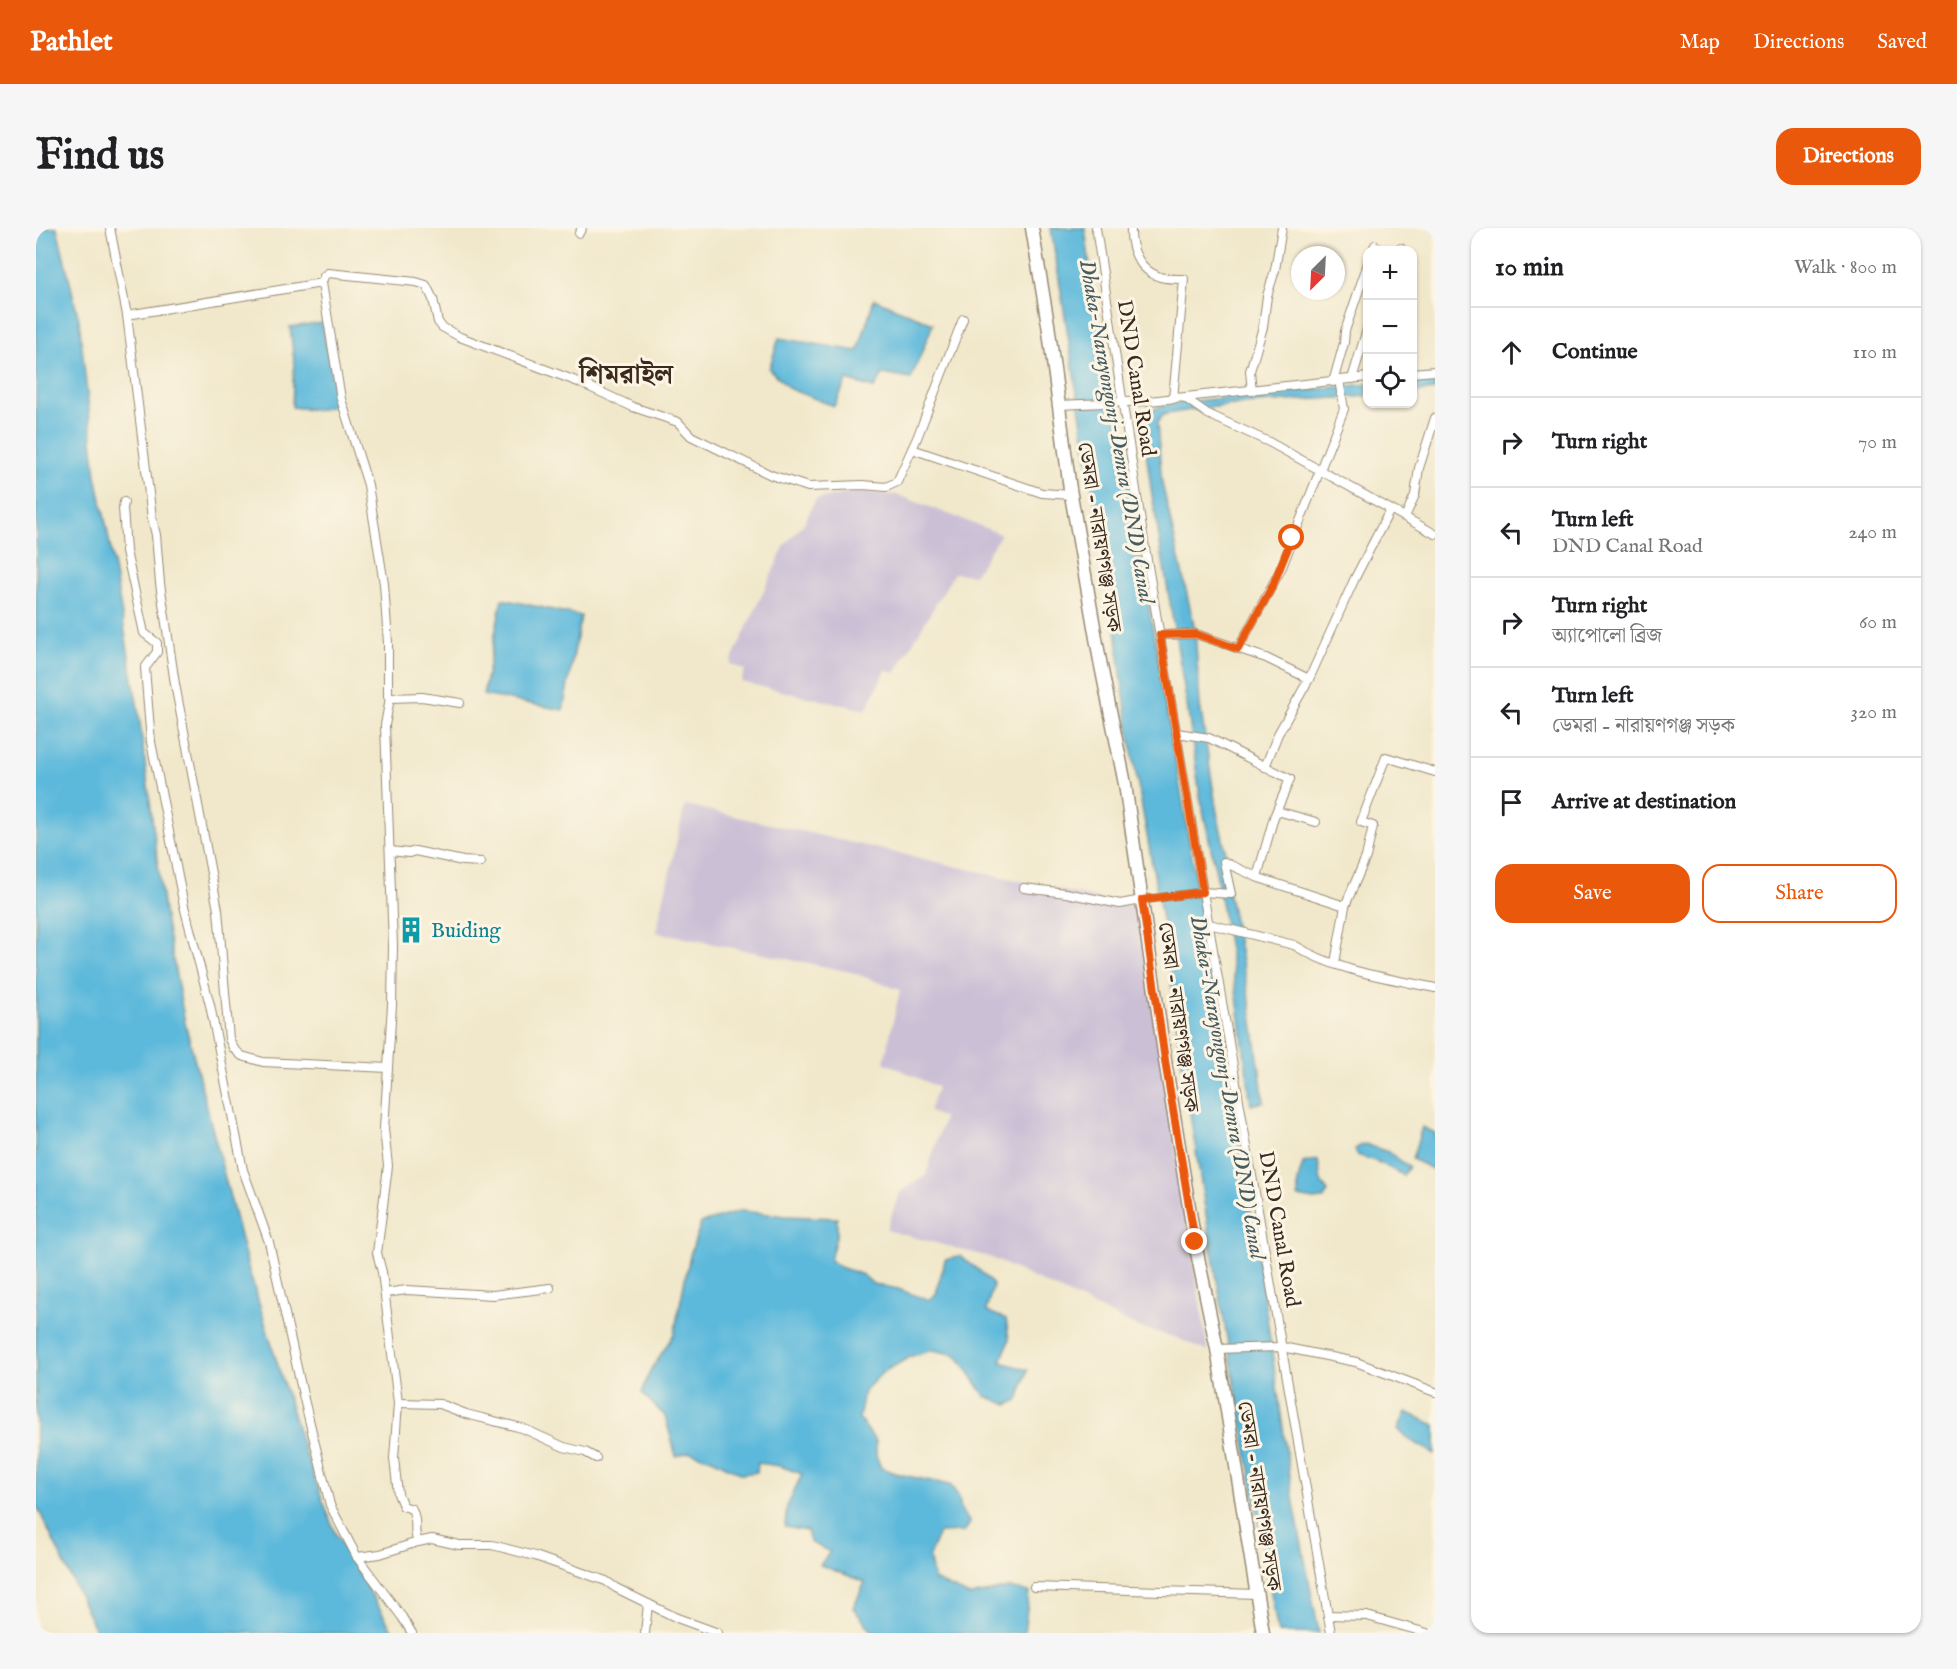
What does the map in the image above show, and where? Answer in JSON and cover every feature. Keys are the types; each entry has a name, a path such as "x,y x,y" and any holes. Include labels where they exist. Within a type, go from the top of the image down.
{"main road":[{"name":"ডেমরা - নারায়ণগঞ্জ সড়ক","path":"1032,228 1071,495 1100,661 1125,784 1166,1067 1195,1242 1217,1349 1263,1633"}],"street":[{"path":"110,228 127,315 174,684 218,910 229,1039 234,1049 243,1056 263,1062 388,1068"},
{"name":"DND Canal Road","path":"1096,228 1176,733 1330,1633"},
{"path":"1131,228 1130,243 1141,265 1160,277 1184,279 1173,399"},
{"path":"1252,391 1250,371 1263,327 1267,296 1275,270 1282,228"},
{"path":"127,315 323,279 328,273 416,282 426,285 433,299 438,322 442,327 460,337 581,383 633,407 678,422 691,436 771,475 808,487 864,485 886,487 900,477 963,320"},
{"path":"1238,649 1282,567 1344,409 1336,381 1345,331 1363,278"},
{"path":"323,279 341,399 370,496 384,584 388,643 388,696 390,698 386,725 393,946 384,1129 388,1166 377,1253 385,1293 398,1403 394,1458 398,1494 404,1506 412,1509 417,1518 418,1542"},
{"path":"1352,379 1363,343"},
{"path":"1417,373 1435,371"},
{"path":"1059,405 1124,404 1363,378"},
{"path":"1185,398 1208,414 1269,442 1435,534"},
{"path":"1405,518 1415,495 1419,468 1435,418"},
{"path":"912,449 1042,493 1071,495"},
{"path":"124,502 126,551 144,633 157,643 157,652 145,668 151,742 183,906 210,1005 243,1170 268,1242 330,1506 357,1557 392,1602 411,1633"},
{"path":"1265,767 1278,734 1309,679 1355,578 1390,510"},
{"path":"1160,635 1196,634 1266,658 1309,679"},
{"path":"390,698 422,697 460,704"},
{"path":"1176,733 1209,738 1290,779 1277,811 1257,877"},
{"path":"1335,963 1345,906 1366,857 1373,826 1361,822 1386,757 1435,772"},
{"path":"1277,811 1316,822"},
{"path":"390,851 409,853 415,851 464,861 481,862"},
{"path":"1024,888 1066,893 1120,904 1203,892 1231,894 1224,862 1257,877 1345,906"},
{"path":"1209,924 1294,945 1306,952 1381,978 1435,988"},
{"path":"385,1293 407,1290 492,1295 550,1288"},
{"path":"1217,1349 1282,1347 1356,1362 1435,1392"},
{"path":"398,1403 440,1404 466,1414 522,1428 564,1447 585,1452 596,1458"},
{"path":"357,1557 380,1554 432,1539 459,1545 499,1546 556,1562 606,1581 677,1618 718,1633"},
{"path":"1034,1587 1257,1594"},
{"path":"645,1633 648,1604"},
{"path":"1328,1616 1367,1616 1427,1633"}],"shaded area":[{"path":"857,492 898,495 1001,534 974,575 954,573 895,673 886,669 866,710 741,682 745,670 730,664 785,545 804,523 816,499"},
{"path":"685,805 1140,908 1208,1352 1175,1337 1138,1327 989,1257 886,1230 900,1192 926,1175 944,1118 929,1112 937,1087 884,1062 900,990 851,972 656,932"}],"water":[{"path":"36,228 57,228 79,320 96,476 139,715 164,912 185,1023 249,1271 303,1447 335,1533 394,1633 97,1633 36,1504"},
{"name":"Dhaka-Narayongonj-Demra (DND) Canal","path":"1051,228 1085,228 1095,306 1133,502 1218,1007 1259,1263 1294,1504 1319,1633 1278,1633 1210,1240 1181,1056 1167,947 1133,757 1110,573 1091,481"},
{"path":"874,299 933,324 911,379 883,374 874,388 847,380 834,406 790,389 769,369 779,338 858,351"},
{"path":"322,323 337,405 317,410 292,407 294,361 290,327"},
{"path":"1435,376 1435,390 1417,392 1417,378"},
{"path":"1363,384 1363,396 1213,407 1162,415 1157,424 1162,483 1195,630 1200,705 1217,813 1226,853 1227,885 1251,1007 1264,1102 1251,1105 1238,1004 1216,872 1200,796 1144,436 1145,414 1158,407 1184,402"},
{"path":"502,599 581,616 563,710 483,695"},
{"path":"1422,1127 1435,1133 1435,1162 1432,1169 1412,1159"},
{"path":"1365,1144 1388,1152 1409,1167 1403,1175 1378,1162 1357,1155 1355,1150"},
{"path":"1318,1160 1321,1182 1328,1191 1324,1199 1313,1200 1298,1197 1298,1180 1303,1163"},
{"path":"742,1211 837,1218 837,1233 830,1260 840,1267 863,1275 873,1284 898,1289 928,1300 936,1294 945,1260 960,1256 981,1272 993,1285 986,1311 1006,1319 1009,1340 1001,1362 1028,1370 1018,1400 1008,1405 985,1396 957,1355 933,1350 912,1356 883,1372 864,1391 859,1418 876,1442 876,1455 881,1468 950,1485 959,1497 961,1510 970,1523 964,1532 939,1533 929,1556 934,1580 970,1596 1009,1588 1029,1592 1024,1633 877,1633 872,1631 853,1608 865,1582 820,1565 830,1552 810,1542 807,1531 785,1527 787,1506 802,1474 780,1466 758,1463 757,1472 742,1474 712,1459 690,1452 676,1456 665,1416 642,1393 649,1373 674,1334 690,1255 701,1223"},
{"path":"1406,1412 1435,1425 1435,1454 1408,1439 1398,1429"}],"place":[{"name":"Buiding","path":"411,930"}],"district":[{"name":"শিমরাইল","path":"626,374"}],"route":[{"path":"1195,1242 1166,1067 1142,900 1203,892 1160,635 1196,634 1238,649 1282,567 1292,538"}]}
